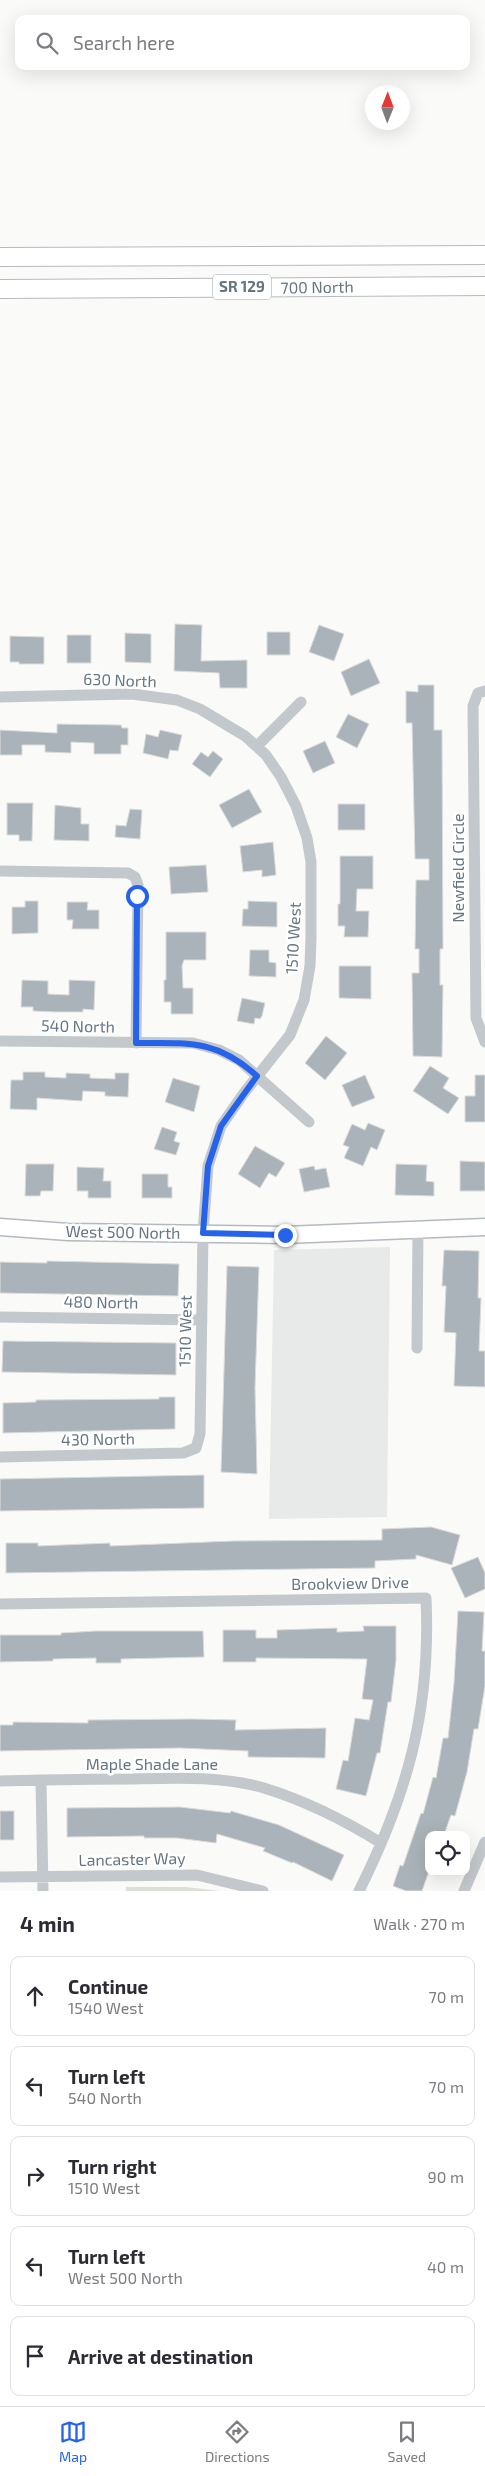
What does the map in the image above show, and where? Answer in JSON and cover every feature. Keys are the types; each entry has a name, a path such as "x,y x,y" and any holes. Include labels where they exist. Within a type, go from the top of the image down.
{"main road":[{"name":"700 North","path":"0,257 485,255"},
{"name":"700 North","path":"0,289 485,286"}],"street":[{"name":"Newfield Circle","path":"482,692 473,706 479,850 476,1018 485,1042"},
{"name":"630 North","path":"0,696 154,696 200,709 220,719 257,746"},
{"path":"257,746 301,702"},
{"name":"1510 West","path":"196,1448 200,1434 203,1233 208,1166 221,1126 257,1076 278,1051 293,1026 304,1000 310,966 310,862 307,838 296,806 282,777 257,746"},
{"path":"0,871 128,873 135,878 138,885 136,1043"},
{"name":"540 North","path":"0,1041 193,1043 220,1050 239,1060 309,1122"},
{"name":"West 500 North","path":"0,1227 68,1232 285,1235 485,1227"},
{"path":"417,1348 418,1229"},
{"name":"480 North","path":"0,1317 202,1320"},
{"name":"430 North","path":"0,1458 183,1453 196,1448"},
{"name":"Brookview Drive","path":"0,1604 426,1598 427,1628 423,1703 404,1781 381,1843 359,1891"},
{"name":"Maple Shade Lane","path":"0,1781 184,1778 226,1780 264,1788 311,1805 356,1827 381,1843"},
{"path":"41,1781 43,1891"},
{"path":"464,1891 485,1842"},
{"name":"Lancaster Way","path":"0,1878 196,1874 263,1891"}],"shaded area":[{"path":"390,1247 387,1517 269,1519 274,1250"},
{"path":"126,1887 185,1887 220,1891 126,1891"}],"building":[{"path":"175,624 202,625 201,661 247,660 247,688 220,688 219,673 174,671"},
{"path":"319,625 344,634 334,661 309,652"},
{"path":"267,632 290,632 290,655 267,655"},
{"path":"125,633 151,634 151,663 125,662"},
{"path":"67,635 91,635 91,663 67,663"},
{"path":"10,636 44,637 44,664 10,662"},
{"path":"369,659 380,683 351,696 341,672"},
{"path":"418,685 434,685 434,730 442,730 443,949 440,949 440,985 443,985 442,1057 413,1056 412,973 419,973 419,949 415,949 416,880 429,880 429,859 415,859 412,723 406,723 406,691 418,692"},
{"path":"348,714 369,724 357,748 336,737"},
{"path":"57,724 121,725 122,728 128,728 128,745 121,745 121,754 94,754 94,743 71,742 71,753 45,752 45,745 22,745 22,755 0,755 0,730 57,733"},
{"path":"160,730 182,735 178,751 170,750 168,759 143,753 146,734 158,737"},
{"path":"325,741 335,763 313,773 303,751"},
{"path":"213,751 223,759 210,777 192,764 201,752 208,757"},
{"path":"249,789 262,812 232,828 219,805"},
{"path":"7,803 33,803 32,841 19,841 19,835 7,835"},
{"path":"338,804 365,804 365,830 338,830"},
{"path":"55,805 81,808 81,824 89,824 89,841 54,840"},
{"path":"130,809 142,810 140,839 115,837 116,825 126,826"},
{"path":"273,842 276,875 262,877 262,870 243,872 240,846"},
{"path":"340,856 373,856 373,889 357,889 356,911 369,911 368,937 344,937 345,926 338,926"},
{"path":"206,865 208,892 171,894 169,867"},
{"path":"25,901 38,901 38,933 12,934 12,907 25,907"},
{"path":"248,901 277,902 277,927 242,926 243,909 248,909"},
{"path":"67,902 88,902 87,910 99,910 99,929 72,929 73,920 67,920"},
{"path":"166,932 206,932 206,960 184,960 182,966 183,988 193,988 193,1014 171,1014 171,1002 164,1002"},
{"path":"250,950 269,950 269,962 276,963 276,977 249,976"},
{"path":"339,966 371,966 371,999 339,998"},
{"path":"22,980 48,981 48,994 69,995 69,980 95,981 94,1010 83,1009 83,1012 56,1012 33,1011 33,1007 21,1007"},
{"path":"242,998 265,1003 262,1016 260,1019 255,1018 254,1024 237,1021"},
{"path":"326,1036 347,1053 325,1080 305,1063"},
{"path":"430,1066 449,1078 443,1088 459,1098 448,1114 413,1091"},
{"path":"23,1072 45,1072 45,1077 66,1078 66,1073 90,1074 90,1078 115,1079 115,1073 129,1073 128,1097 105,1096 105,1092 83,1091 82,1101 37,1098 37,1110 10,1109 11,1080 23,1080"},
{"path":"365,1075 375,1098 352,1107 342,1085"},
{"path":"475,1075 485,1075 485,1122 465,1122 465,1096 475,1096"},
{"path":"173,1078 200,1086 194,1112 165,1102"},
{"path":"368,1123 385,1130 377,1150 371,1147 363,1166 344,1158 349,1147 343,1145 352,1124 365,1130"},
{"path":"162,1127 177,1132 174,1141 180,1143 176,1155 154,1149"},
{"path":"255,1146 285,1163 276,1177 269,1173 260,1188 238,1174"},
{"path":"460,1161 485,1162 485,1191 460,1191"},
{"path":"26,1164 54,1164 53,1191 41,1191 40,1196 25,1196"},
{"path":"396,1164 427,1165 426,1181 434,1182 434,1196 395,1195"},
{"path":"314,1166 315,1170 326,1168 330,1187 304,1192 299,1169"},
{"path":"77,1167 104,1168 103,1181 111,1181 111,1198 88,1198 88,1191 77,1191"},
{"path":"142,1174 168,1174 168,1187 172,1187 172,1198 142,1198"},
{"path":"444,1250 479,1251 478,1298 481,1298 479,1351 485,1351 485,1387 454,1386 456,1333 444,1332 446,1286 442,1286"},
{"path":"47,1261 179,1264 178,1296 0,1293 0,1262 47,1263"},
{"path":"227,1266 259,1267 255,1388 257,1474 221,1472"},
{"path":"3,1341 176,1343 176,1375 2,1372"},
{"path":"159,1397 175,1397 175,1429 3,1433 3,1403 36,1402 36,1400 159,1399"},
{"path":"204,1475 204,1508 0,1511 0,1479"},
{"path":"431,1527 460,1535 452,1565 416,1555 416,1559 375,1561 375,1568 6,1573 6,1543 38,1543 38,1546 110,1543 110,1546 233,1541 382,1540 382,1529"},
{"path":"478,1557 485,1573 485,1589 465,1598 451,1568"},
{"path":"458,1611 484,1612 482,1651 485,1651 485,1686 478,1729 474,1729 467,1772 455,1816 451,1815 445,1831 425,1831 425,1876 427,1876 422,1891 406,1891 393,1886 400,1865 403,1866 421,1813 423,1814 433,1777 436,1778 443,1738 448,1738 454,1683"},
{"path":"363,1626 396,1626 396,1660 391,1702 388,1702 380,1753 377,1753 366,1796 336,1789 343,1760 348,1761 355,1718 369,1720 373,1700 362,1699 367,1659 256,1658 256,1662 223,1662 223,1630 256,1630 256,1638 277,1638 277,1630 337,1628 337,1632 364,1631"},
{"path":"96,1631 203,1631 204,1657 121,1659 121,1663 96,1663 96,1658 0,1662 0,1635 61,1635 61,1633"},
{"path":"88,1720 236,1720 235,1730 326,1728 325,1758 248,1757 248,1751 180,1748 0,1751 0,1725 13,1725 13,1722 88,1723"},
{"path":"180,1807 230,1813 231,1811 279,1825 344,1855 332,1881 293,1862 263,1851 265,1848 217,1834 216,1843 177,1838 144,1838 144,1836 67,1837 67,1808"},
{"path":"0,1811 14,1811 14,1840 0,1840"}],"route":[{"path":"137,896 136,1043 193,1043 220,1050 239,1060 257,1076 221,1126 208,1166 203,1207 203,1233 285,1235"}]}
